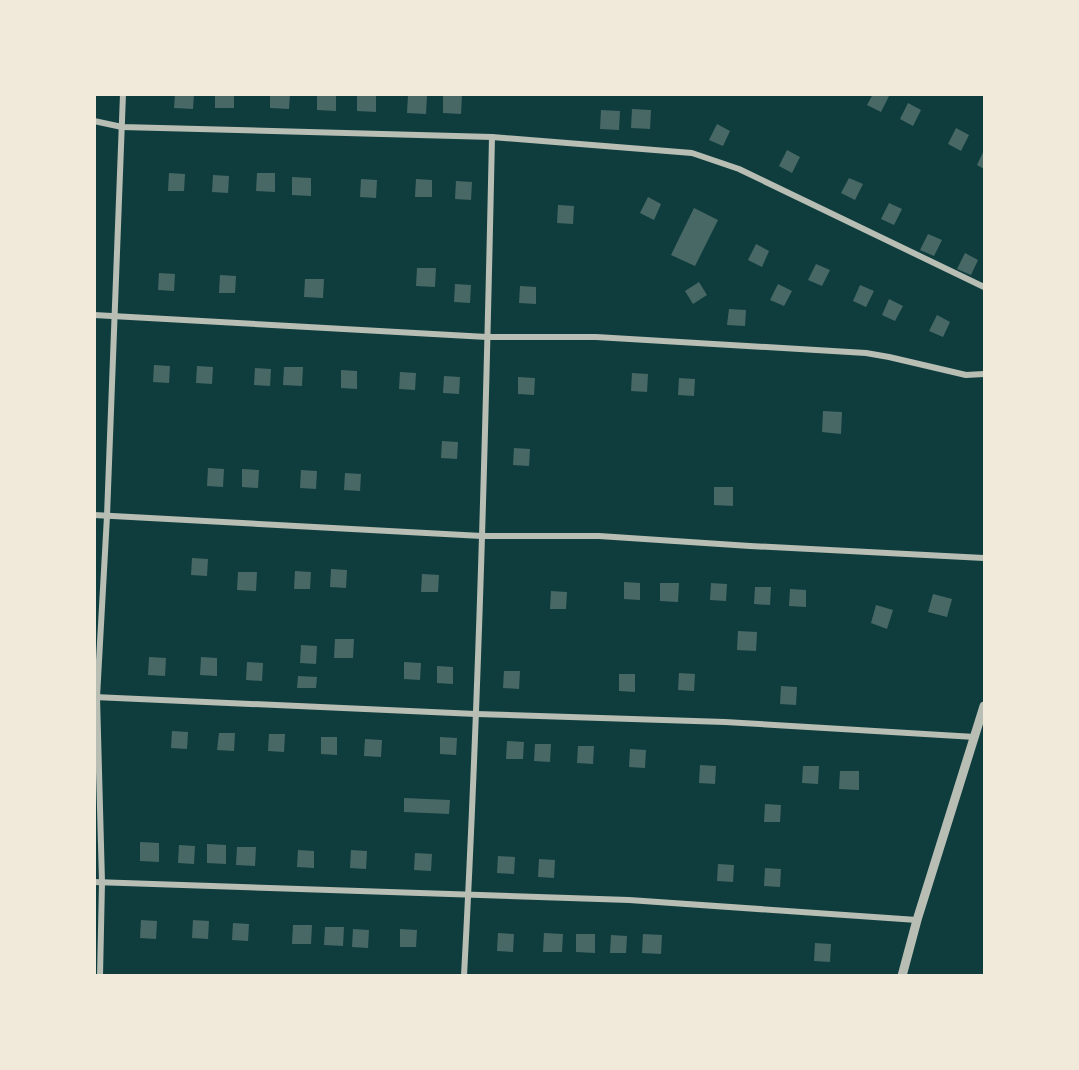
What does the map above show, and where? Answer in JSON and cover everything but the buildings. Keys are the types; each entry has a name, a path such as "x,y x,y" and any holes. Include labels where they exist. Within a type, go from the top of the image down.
{"street":[{"path":"100,975 96,697 107,516 123,94"},
{"path":"94,121 122,127 492,137 692,153 739,169 984,287"},
{"path":"464,975 482,536 492,137"},
{"path":"94,315 487,337 596,337 866,353 966,375 984,374"},
{"path":"94,515 482,536 599,536 984,558"},
{"path":"96,697 476,714 725,722 975,737"},
{"path":"902,975 984,706"},
{"path":"98,882 629,900 917,920"}]}
